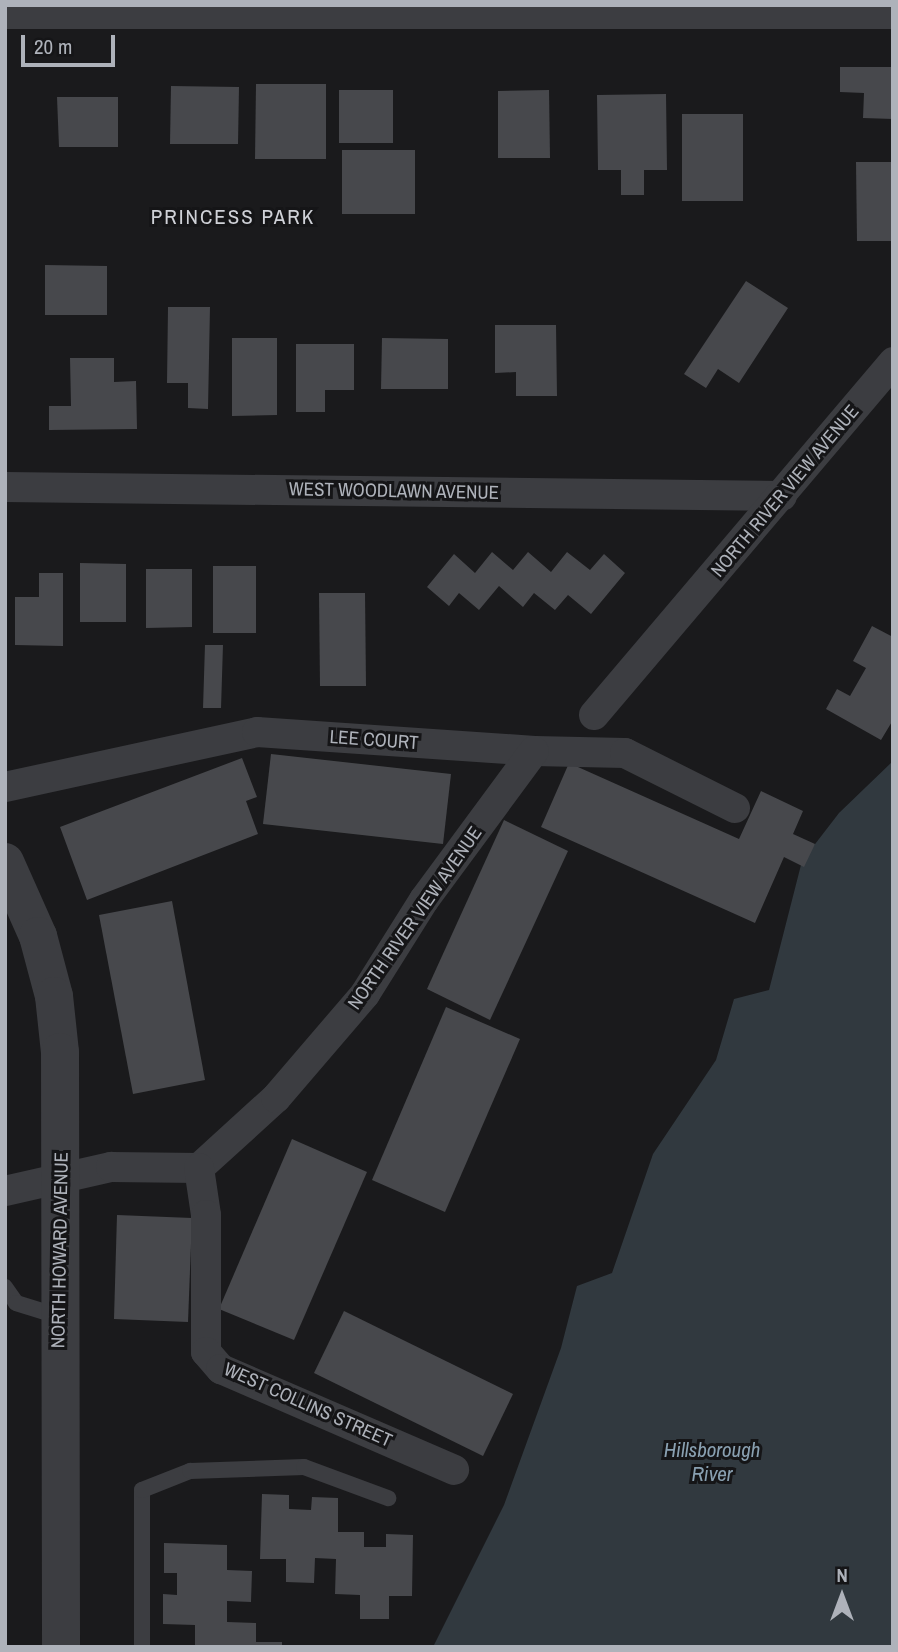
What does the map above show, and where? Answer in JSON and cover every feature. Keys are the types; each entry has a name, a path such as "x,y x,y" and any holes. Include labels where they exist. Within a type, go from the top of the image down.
{"street":[{"path":"5,14 893,14"},
{"name":"NORTH RIVER VIEW AVENUE","path":"594,715 893,362"},
{"name":"WEST WOODLAWN AVENUE","path":"5,487 782,496"},
{"name":"LEE COURT","path":"5,787 257,732 534,751 625,753 735,808"},
{"name":"NORTH RIVER VIEW AVENUE","path":"199,1168 276,1098 365,994 424,900 534,751"},
{"name":"NORTH HOWARD AVENUE","path":"5,862 38,936 54,996 60,1052 62,1176 58,1316 61,1647"},
{"path":"5,1191 111,1167 199,1168"},
{"name":"WEST COLLINS STREET","path":"199,1168 206,1216 206,1352 221,1369 454,1470"}],"lane":[{"path":"5,1287 16,1303 58,1316"},
{"path":"142,1647 142,1490 190,1471 304,1467 388,1498"}],"water":[{"name":"Hillsborough River","path":"893,761 893,1647 433,1647 504,1505 561,1348 577,1286 612,1273 653,1154 716,1060 734,999 769,990 802,861 839,813"}],"building":[{"path":"840,67 893,67 893,119 863,118 864,93 840,92"},
{"path":"256,84 326,84 326,159 255,159"},
{"path":"171,86 239,87 238,144 170,144"},
{"path":"339,90 393,90 393,143 339,143"},
{"path":"549,90 550,158 498,158 498,91"},
{"path":"666,94 667,170 644,170 644,195 621,195 621,170 598,170 597,95"},
{"path":"57,97 118,97 118,147 59,147"},
{"path":"682,114 743,114 743,201 682,201"},
{"path":"342,150 415,150 415,214 342,214"},
{"path":"856,162 893,162 893,241 857,241"},
{"path":"45,265 107,266 107,315 45,315"},
{"path":"746,281 788,308 739,383 718,369 706,388 684,374"},
{"path":"168,307 210,307 208,409 188,408 188,383 167,383"},
{"path":"495,325 556,325 557,396 516,396 516,372 495,373"},
{"path":"232,338 277,338 277,415 232,416"},
{"path":"382,338 448,339 448,389 381,389"},
{"path":"296,344 354,344 354,390 325,390 325,412 296,412"},
{"path":"70,358 114,358 114,382 136,381 137,429 49,430 49,406 71,406"},
{"path":"492,552 513,570 528,552 551,572 567,552 590,570 604,554 625,573 591,614 568,595 555,610 534,593 523,607 499,586 479,610 459,593 449,606 427,587 454,554 475,573"},
{"path":"80,563 126,564 126,622 80,622"},
{"path":"213,566 256,566 256,633 213,633"},
{"path":"146,569 192,569 192,627 146,628"},
{"path":"39,573 63,573 63,646 15,645 15,597 39,597"},
{"path":"319,593 365,593 366,686 320,686"},
{"path":"872,626 893,637 893,720 881,740 826,709 837,689 850,696 866,668 853,661"},
{"path":"205,645 223,645 221,708 203,708"},
{"path":"271,754 451,774 443,844 263,824"},
{"path":"242,758 257,797 246,801 258,834 87,900 60,827"},
{"path":"569,763 739,839 761,791 803,811 793,834 815,844 804,867 784,857 755,923 541,827"},
{"path":"504,820 568,851 490,1020 427,989"},
{"path":"172,901 205,1080 133,1094 99,915"},
{"path":"446,1007 520,1039 445,1212 372,1180"},
{"path":"292,1139 367,1172 294,1340 219,1309"},
{"path":"117,1215 192,1218 188,1322 114,1319"},
{"path":"344,1311 513,1394 483,1456 314,1373"},
{"path":"262,1494 289,1495 289,1509 311,1510 312,1497 338,1498 338,1532 364,1532 364,1547 386,1547 386,1534 413,1535 412,1596 389,1596 389,1619 360,1619 360,1595 335,1594 336,1559 315,1558 314,1583 286,1582 286,1559 260,1559"},
{"path":"164,1543 227,1545 227,1570 252,1571 251,1602 227,1601 227,1622 256,1623 256,1642 282,1642 282,1647 195,1647 195,1625 163,1624 163,1594 177,1595 177,1573 164,1573"}],"district":[{"name":"PRINCESS PARK","path":"233,217"}]}
